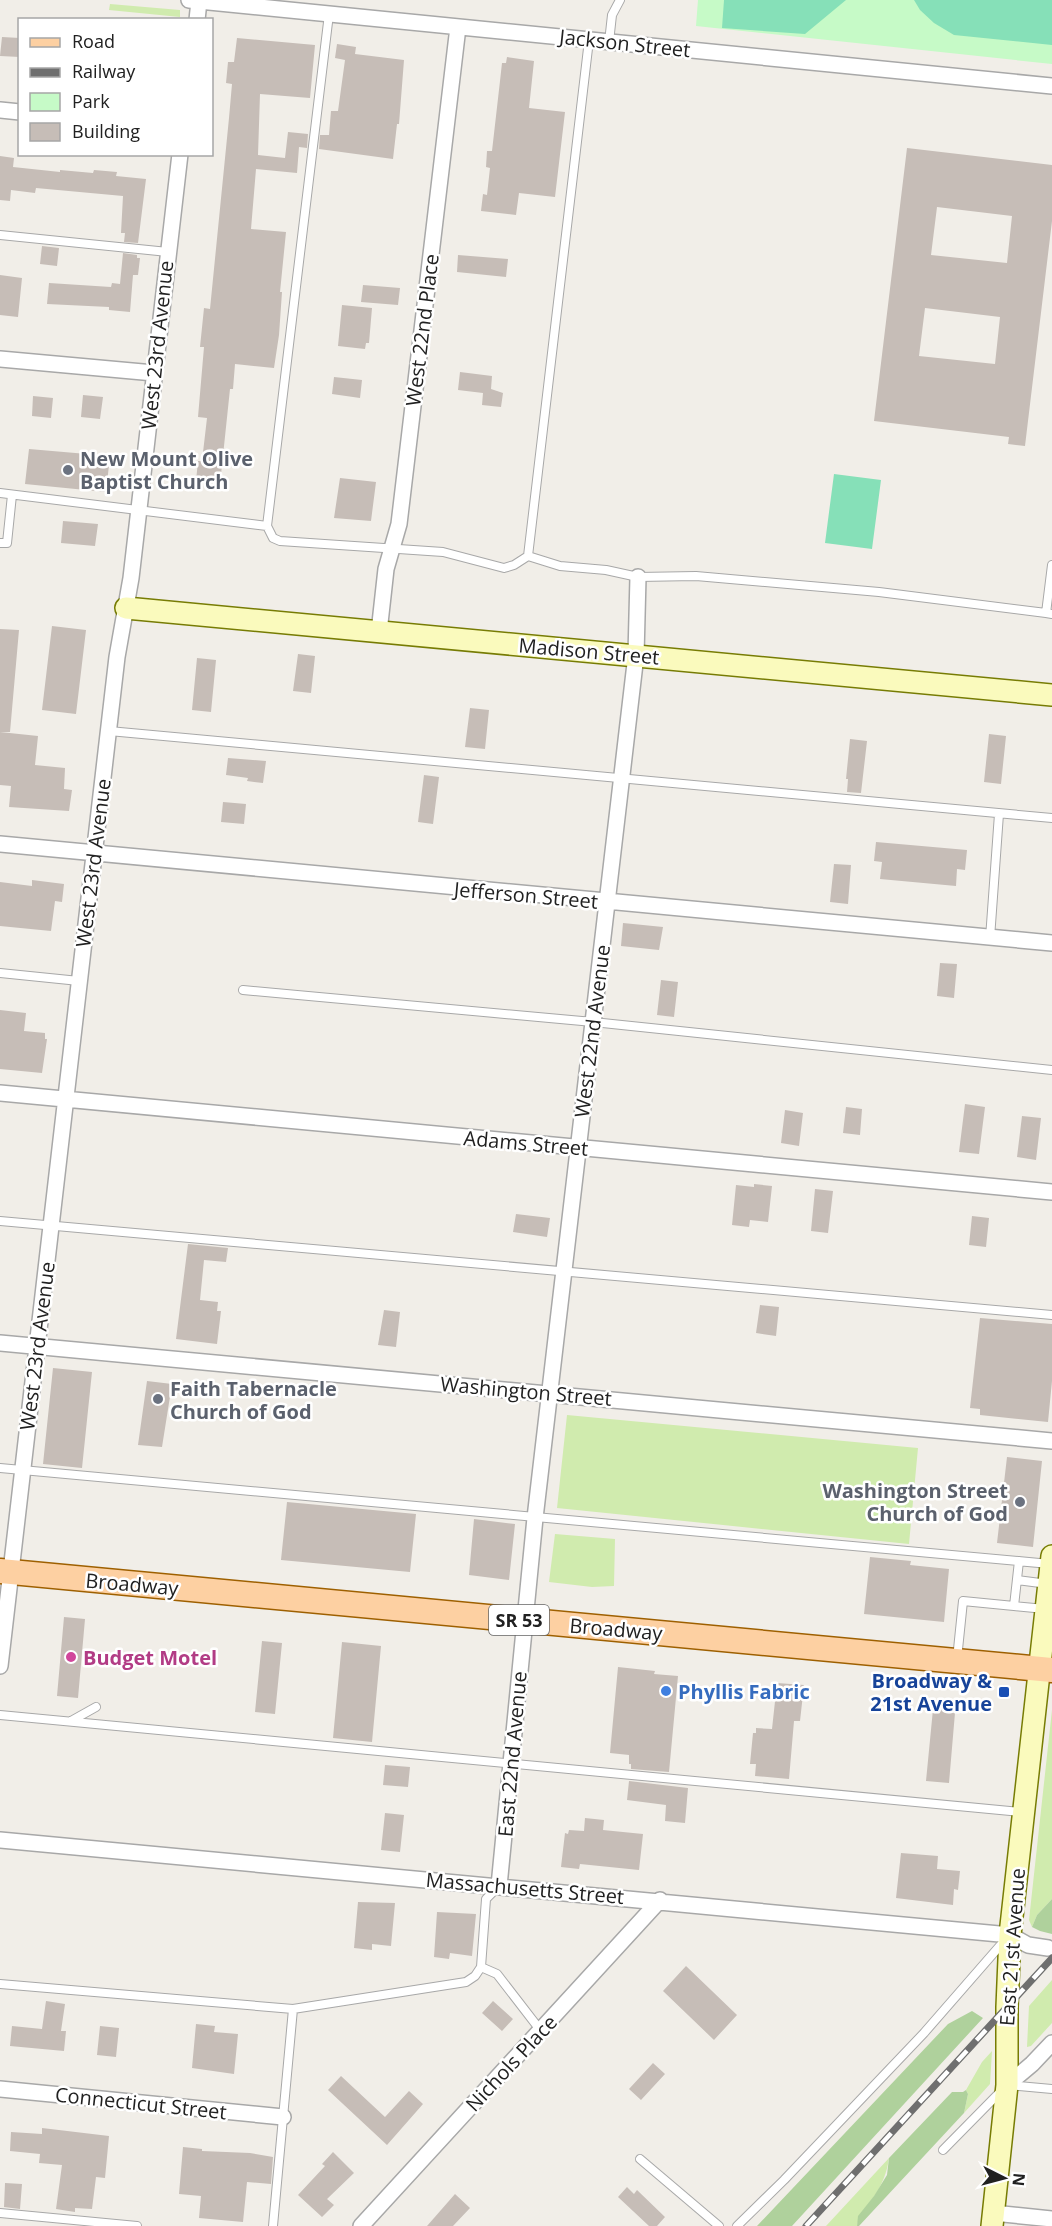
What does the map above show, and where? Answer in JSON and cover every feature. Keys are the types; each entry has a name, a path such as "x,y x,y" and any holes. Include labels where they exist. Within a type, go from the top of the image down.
{"main road":[{"name":"Broadway","path":"5,1572 1045,1670"}],"street":[{"name":"Jackson Street","path":"194,0 1052,86"},
{"path":"194,0 197,18"},
{"name":"West 22nd Place","path":"379,632 387,569 399,524 458,27"},
{"path":"0,110 18,112"},
{"name":"West 23rd Avenue","path":"0,1666 5,1572 22,1470 38,1347 50,1226 117,657 139,510 180,156"},
{"path":"0,359 154,374"},
{"name":"West 22nd Avenue","path":"524,1621 636,655 638,577"},
{"name":"Madison Street","path":"126,608 1052,695"},
{"name":"Jefferson Street","path":"0,844 1052,943"},
{"name":"Adams Street","path":"0,1093 1052,1192"},
{"name":"Washington Street","path":"0,1343 1052,1441"},
{"name":"East 21st Avenue","path":"992,2220 1007,2085 1006,2007 1010,1935 1023,1813 1045,1670 1046,1610 1051,1567"},
{"name":"East 22nd Avenue","path":"499,1886 524,1621"},
{"name":"Massachusetts Street","path":"0,1840 660,1900 1010,1935 1028,1946 1048,1947"},
{"name":"Nichols Place","path":"361,2226 660,1900"},
{"path":"1007,2085 1052,2043"},
{"name":"Connecticut Street","path":"0,2089 283,2116"},
{"path":"992,2220 1052,2219"}],"lane":[{"path":"609,42 612,15 620,0"},
{"path":"329,14 267,526 273,538 280,541 443,552 504,568 528,556"},
{"path":"528,556 589,40"},
{"path":"0,235 168,252"},
{"path":"0,493 267,526"},
{"path":"0,543 7,543 12,495"},
{"path":"528,556 560,566 606,570 638,577 696,576 867,591 1049,614 1052,565"},
{"path":"109,731 1052,818"},
{"path":"990,938 999,814"},
{"path":"0,973 79,981"},
{"path":"243,990 593,1022 1052,1070"},
{"path":"0,1221 565,1270 1052,1316"},
{"path":"0,1468 1019,1561 1051,1567"},
{"path":"1014,1606 1019,1561"},
{"path":"1017,1580 1051,1567"},
{"path":"956,1661 963,1601 1046,1610"},
{"path":"70,1722 96,1707"},
{"path":"0,1716 1023,1813"},
{"path":"0,1983 293,2009 466,1982 475,1976 481,1967 486,1899 499,1886"},
{"path":"737,2226 924,2034 1010,1935"},
{"path":"481,1967 497,1974 540,2031"},
{"path":"273,2226 293,2009"},
{"path":"943,2150 1007,2085 1052,2089"},
{"path":"640,2159 719,2226"},
{"path":"0,2213 137,2226"}],"green space":[{"path":"698,0 1052,0 1052,64 696,26"},
{"path":"724,0 846,0 805,34 722,28"},
{"path":"914,0 1052,0 1052,45 954,35 934,23 920,10"},
{"path":"110,4 180,10 180,17 109,10"},
{"path":"834,474 881,480 872,549 825,543"},
{"path":"567,1415 918,1448 909,1544 557,1508"},
{"path":"555,1534 615,1539 614,1586 592,1587 549,1582"},
{"path":"1052,1710 1052,1899 1037,1915 1032,1927 1029,1920"},
{"path":"1052,1899 1052,1934 1032,1927 1037,1915"},
{"path":"1052,1980 1052,2023 1031,2046 1027,2047 1029,2006"},
{"path":"972,2011 983,2018 792,2226 757,2226 948,2024"},
{"path":"992,2051 990,2084 964,2113 968,2094 966,2090 982,2062"},
{"path":"966,2090 968,2094 964,2113 857,2226 858,2216 887,2175 889,2158 952,2092"},
{"path":"889,2158 881,2184 861,2215 857,2226 826,2226"}],"building":[{"path":"2,37 18,38 18,57 0,56"},
{"path":"237,38 315,45 310,98 260,94 258,155 285,158 288,132 308,134 307,148 299,147 297,173 256,169 251,229 286,232 280,292 282,292 279,335 274,368 235,364 233,389 230,389 220,484 196,481 198,461 202,461 207,418 198,417 204,347 200,347 204,308 210,309 229,118 232,84 226,83 228,62 234,62"},
{"path":"337,44 356,47 355,54 404,60 399,124 397,124 393,159 319,149 320,135 329,135 331,111 338,111 345,60 335,58"},
{"path":"507,57 534,61 529,108 565,112 555,197 519,193 516,215 481,211 483,194 487,195 490,168 486,167 487,151 492,151 502,63 506,63"},
{"path":"907,148 1052,165 1052,221 1025,446 1008,444 1009,437 874,421","holes":["937,207 1012,216 1007,263 931,255","925,308 1000,317 995,364 919,356"]},
{"path":"0,156 14,158 13,167 60,172 60,170 93,173 94,170 117,172 116,176 146,179 138,243 124,242 125,233 121,233 123,196 36,188 35,193 11,190 10,201 0,200"},
{"path":"42,246 59,248 57,266 40,264"},
{"path":"123,253 137,255 137,258 140,258 138,275 133,275 130,312 109,310 109,307 47,304 49,283 111,287 112,283 120,284"},
{"path":"458,255 508,259 506,277 457,272"},
{"path":"0,275 22,278 18,317 0,315"},
{"path":"363,285 400,288 398,305 361,302"},
{"path":"342,305 372,308 369,343 366,343 365,349 338,346"},
{"path":"460,372 492,376 491,389 503,393 501,407 482,405 483,393 458,390"},
{"path":"334,377 362,380 360,398 332,394"},
{"path":"83,395 103,397 100,419 81,417"},
{"path":"33,396 53,398 51,418 32,416"},
{"name":"New Mount Olive Baptist Church","path":"29,449 110,456 106,492 25,484"},
{"path":"340,478 376,482 371,521 334,518"},
{"path":"63,521 98,524 95,546 61,543"},
{"path":"52,626 86,630 76,714 42,710"},
{"path":"0,629 19,630 10,732 0,732"},
{"path":"298,654 315,656 311,693 293,691"},
{"path":"197,658 216,660 211,712 192,710"},
{"path":"470,708 489,710 485,749 465,747"},
{"path":"0,732 38,736 35,765 65,768 64,789 72,790 69,811 9,807 11,786 0,785"},
{"path":"989,734 1006,736 1001,784 984,782"},
{"path":"850,739 867,741 861,793 847,792"},
{"path":"228,758 266,761 263,783 226,775"},
{"path":"424,775 439,777 433,824 418,822"},
{"path":"223,802 246,804 244,824 221,822"},
{"path":"876,842 967,850 965,870 957,869 956,886 880,879 882,862 874,861"},
{"path":"834,864 851,865 848,904 830,902"},
{"path":"32,880 64,884 62,902 55,901 51,931 0,926 0,882 32,886"},
{"path":"623,923 663,927 659,950 621,946"},
{"path":"940,963 957,964 954,998 937,996"},
{"path":"661,980 678,982 674,1017 657,1015"},
{"path":"0,1010 26,1013 24,1031 45,1033 45,1039 47,1039 42,1073 0,1069"},
{"path":"965,1104 985,1107 979,1154 959,1152"},
{"path":"846,1107 862,1109 860,1135 843,1133"},
{"path":"785,1110 803,1113 799,1146 781,1143"},
{"path":"1022,1116 1041,1118 1036,1160 1017,1157"},
{"path":"754,1184 772,1186 768,1222 750,1220 749,1227 732,1225 736,1185 754,1187"},
{"path":"815,1189 833,1191 828,1233 811,1231"},
{"path":"516,1214 550,1218 547,1237 513,1232"},
{"path":"972,1216 989,1218 986,1247 969,1245"},
{"path":"188,1244 228,1248 226,1262 204,1260 200,1300 218,1302 217,1311 221,1311 217,1344 176,1339"},
{"path":"760,1305 779,1307 776,1336 756,1333"},
{"path":"384,1310 400,1312 396,1347 378,1345"},
{"path":"980,1318 1052,1324 1052,1381 1048,1422 980,1415 980,1409 970,1408"},
{"path":"53,1368 92,1372 82,1468 43,1464"},
{"name":"Faith Tabernacle Church of God","path":"147,1381 172,1384 162,1447 138,1445"},
{"name":"Washington Street Church of God","path":"1007,1457 1042,1461 1033,1547 997,1543"},
{"path":"287,1502 416,1514 410,1572 281,1560"},
{"path":"474,1519 515,1524 509,1580 469,1575"},
{"path":"870,1557 911,1561 910,1565 949,1569 944,1622 864,1614"},
{"name":"Budget Motel","path":"64,1617 85,1619 78,1698 57,1696"},
{"path":"262,1641 282,1643 275,1714 255,1712"},
{"path":"342,1642 381,1646 372,1742 333,1738"},
{"path":"618,1667 678,1676 669,1772 631,1769 629,1755 610,1753"},
{"path":"777,1683 804,1685 800,1721 794,1721 789,1779 755,1776 756,1764 750,1764 753,1733 756,1733 756,1728 772,1729"},
{"path":"934,1699 956,1701 949,1783 926,1781"},
{"path":"385,1765 410,1767 408,1787 383,1785"},
{"path":"629,1781 688,1788 685,1823 665,1821 666,1805 627,1800"},
{"path":"385,1813 404,1815 400,1852 381,1850"},
{"path":"585,1818 604,1820 603,1830 643,1834 639,1870 580,1864 579,1869 561,1867 565,1833 568,1834 569,1830 584,1831"},
{"path":"901,1853 938,1856 937,1869 960,1871 958,1890 954,1889 953,1905 896,1898"},
{"path":"358,1902 395,1903 391,1946 372,1944 372,1950 354,1948"},
{"path":"437,1912 476,1914 472,1956 450,1953 449,1959 434,1957"},
{"path":"686,1966 737,2015 714,2040 663,1991"},
{"path":"46,2001 65,2004 61,2031 66,2031 64,2051 10,2046 12,2026 42,2029"},
{"path":"493,2001 513,2019 502,2031 482,2013"},
{"path":"196,2024 215,2026 214,2032 238,2034 234,2074 192,2068"},
{"path":"100,2026 119,2028 116,2057 97,2055"},
{"path":"653,2063 665,2074 641,2100 629,2089"},
{"path":"341,2076 385,2117 409,2091 423,2104 387,2145 328,2090"},
{"path":"42,2128 109,2136 105,2178 96,2177 92,2209 75,2208 75,2212 56,2209 62,2165 39,2163 40,2154 10,2151 11,2132 42,2134"},
{"path":"183,2147 202,2149 202,2151 250,2153 273,2157 271,2184 247,2182 243,2222 199,2218 201,2196 179,2194"},
{"path":"333,2152 354,2173 327,2199 334,2205 322,2217 298,2195 325,2166 322,2164"},
{"path":"5,2183 22,2184 20,2209 4,2207"},
{"path":"627,2187 634,2194 637,2190 665,2217 657,2226 649,2226 618,2197"},
{"path":"455,2194 470,2208 453,2226 427,2226"}],"railway":[{"path":"806,2226 1052,1958"}],"place":[{"name":"New Mount Olive Baptist Church","path":"68,470"},
{"name":"Faith Tabernacle Church of God","path":"158,1399"},
{"name":"Washington Street Church of God","path":"1020,1502"},
{"name":"Budget Motel","path":"71,1657"},
{"name":"Phyllis Fabric","path":"666,1691"},
{"name":"Broadway & 21st Avenue","path":"1004,1692"}]}
